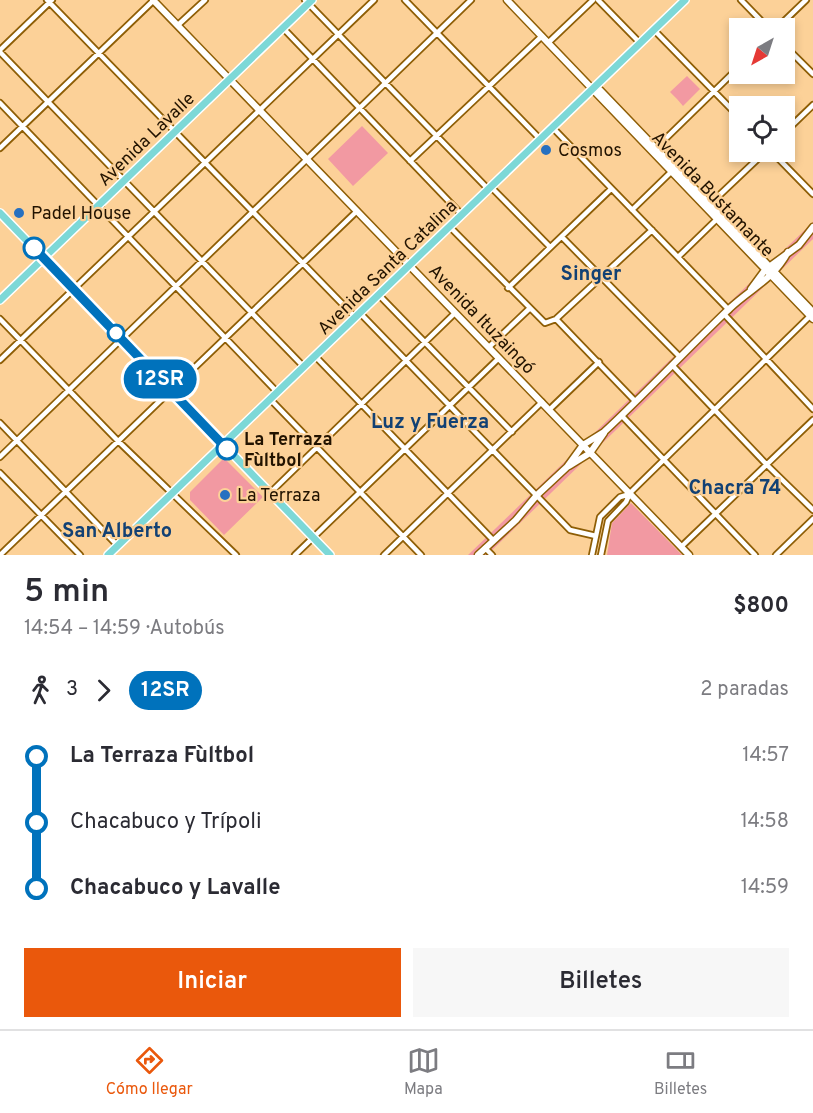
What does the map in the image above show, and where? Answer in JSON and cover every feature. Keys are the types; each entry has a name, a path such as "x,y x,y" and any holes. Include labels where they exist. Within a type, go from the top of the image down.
{"main road":[{"name":"Avenida Ituzaingó","path":"154,0 689,555"},
{"name":"Avenida Bustamante","path":"507,0 593,89 600,90 716,220 774,274 812,316"},
{"name":"Avenida Santa Catalina","path":"108,555 685,0"},
{"name":"Avenida Lavalle","path":"0,300 309,1"},
{"name":"Avenida Bustamante","path":"615,109 656,148 767,268"},
{"path":"0,213 330,555"},
{"path":"750,290 767,268 799,245 813,227"},
{"path":"478,555 516,520 537,495 567,467 583,445 604,432 622,416 726,312 750,290 774,274 788,252"},
{"path":"567,467 590,453 604,432"}],"street":[{"path":"0,148 154,0"},
{"path":"178,26 205,0"},
{"path":"0,360 374,0"},
{"path":"405,0 540,139"},
{"path":"0,457 471,0"},
{"path":"549,42 593,0"},
{"path":"598,0 640,43"},
{"path":"741,0 758,18"},
{"path":"788,18 807,0"},
{"path":"304,367 0,51 50,1 303,263 406,360 570,530 596,536"},
{"path":"309,1 385,83 550,247"},
{"path":"283,28 462,216"},
{"path":"654,30 729,107"},
{"path":"410,161 542,36"},
{"path":"795,56 813,74"},
{"path":"656,148 729,77"},
{"path":"0,103 277,392"},
{"path":"795,122 813,105"},
{"path":"553,128 678,257 813,409"},
{"path":"709,205 754,162"},
{"path":"782,162 813,194"},
{"path":"632,210 671,172"},
{"path":"508,288 611,189"},
{"path":"0,555 357,211"},
{"path":"678,257 716,220"},
{"path":"450,227 545,323 556,319 652,230"},
{"path":"562,237 680,357"},
{"path":"379,294 512,432"},
{"path":"489,347 529,309"},
{"path":"270,493 455,313"},
{"path":"601,555 608,521 626,502 630,494 812,316"},
{"path":"0,319 118,441 236,555"},
{"path":"556,319 635,401"},
{"path":"315,356 493,540"},
{"path":"295,555 499,358"},
{"path":"549,410 599,362"},
{"path":"672,365 766,465 813,510"},
{"path":"270,399 421,555"},
{"path":"384,555 542,402"},
{"path":"622,416 755,555"},
{"path":"681,547 813,420"},
{"path":"0,423 118,546"},
{"path":"0,472 80,555"},
{"path":"592,555 600,517 620,496 630,494"},
{"path":"776,555 813,519"},
{"path":"485,548 492,555"}],"shaded area":[{"path":"687,76 700,89 683,106 670,92"},
{"path":"362,126 388,153 353,186 328,159"},
{"path":"813,222 813,239 487,555 468,555"},
{"name":"La Terraza","path":"224,458 263,497 224,535 190,500 190,492"},
{"path":"631,503 682,555 607,555 612,523"}],"bus line":[{"name":"12SR","path":"34,248 227,449"}],"place":[{"name":"Cosmos","path":"546,150"},
{"name":"Padel House","path":"19,213"},
{"name":"La Terraza Fùltbol","path":"227,449"},
{"name":"La Terraza","path":"225,495"}],"district":[{"name":"Singer","path":"591,273"},
{"name":"Luz y Fuerza","path":"430,421"},
{"name":"Chacra 74","path":"735,487"},
{"name":"San Alberto","path":"117,530"}]}
